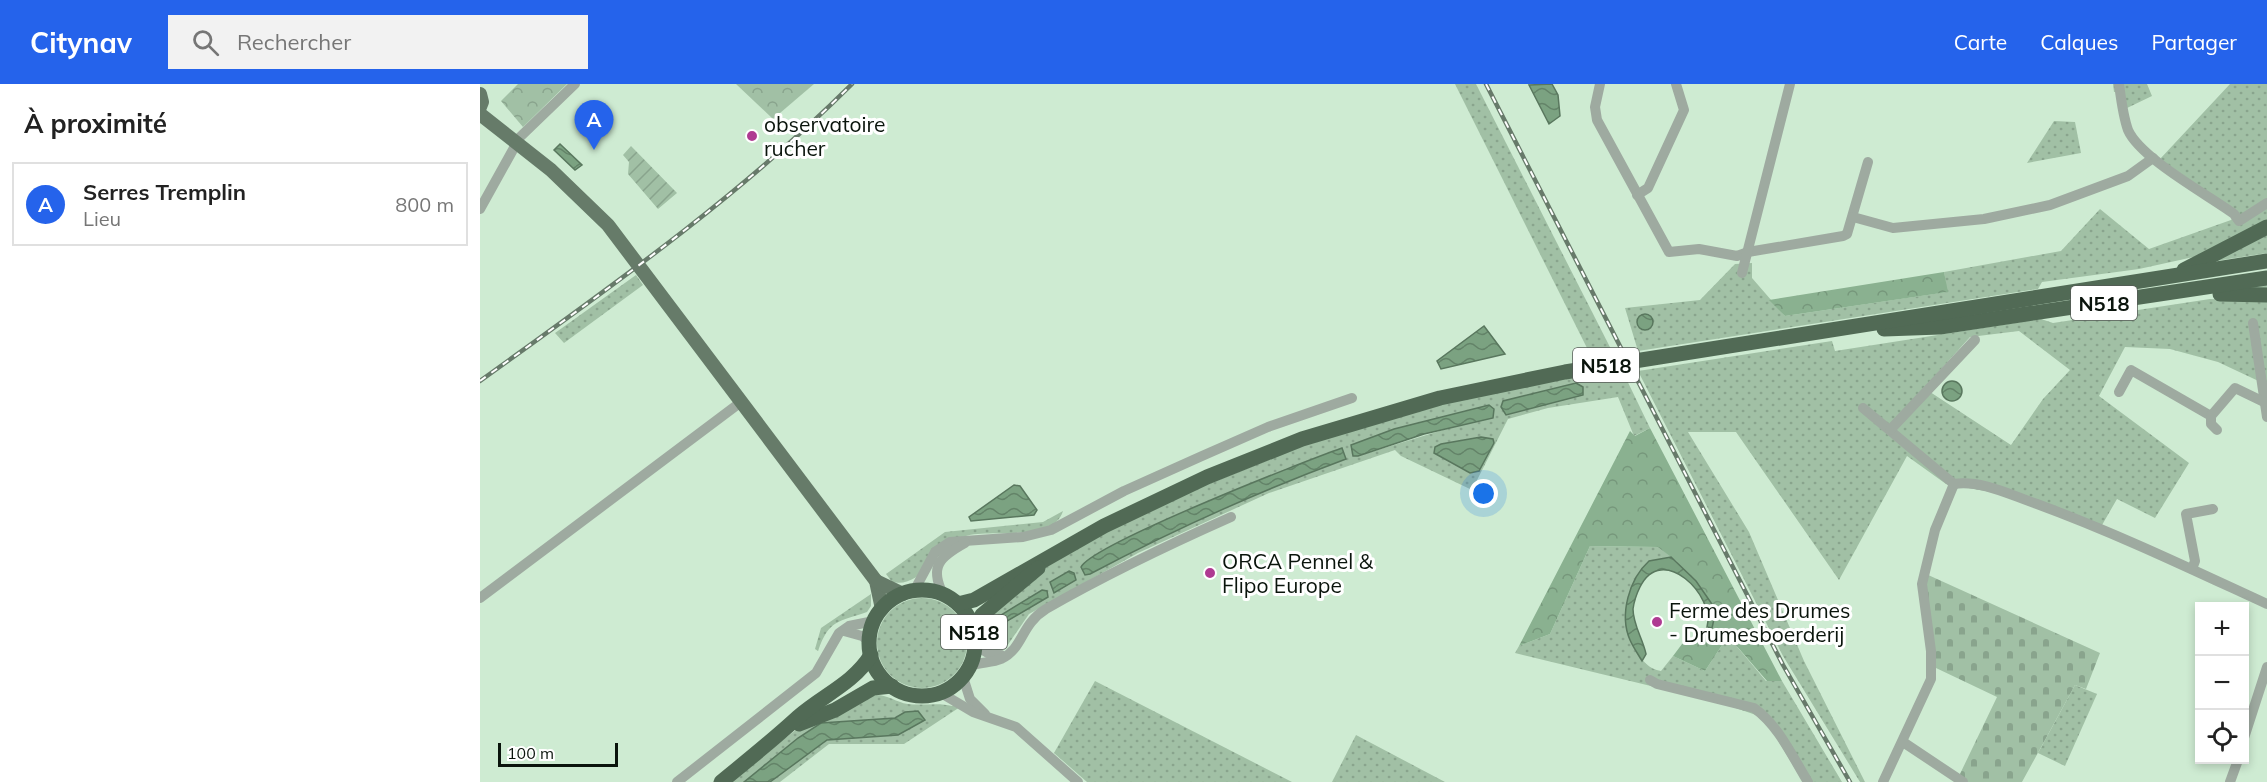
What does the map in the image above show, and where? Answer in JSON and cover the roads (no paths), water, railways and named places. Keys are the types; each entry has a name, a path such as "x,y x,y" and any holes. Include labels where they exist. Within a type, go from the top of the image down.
{"highway":[{"path":"2174,275 2267,227"},
{"name":"N518","path":"958,604 974,600 1050,555 1207,477 1302,439 1440,398 1565,372 2267,261"},
{"name":"N518","path":"1840,328 1940,327 2267,278"},
{"path":"2182,291 2202,294 2267,295"},
{"name":"N518","path":"973,628 982,615 1028,579 1050,555"},
{"name":"N518","path":"908,592 929,591 943,594 958,604 967,615 973,628 975,645 967,672 941,693"},
{"path":"721,782 788,729 798,717 852,680 870,648 878,615 908,592"},
{"path":"870,648 877,670 892,686 913,695 941,693"},
{"path":"788,729 836,710 873,688 892,686"}],"main road":[{"path":"480,107 483,102 480,93 488,84"},
{"path":"480,114 516,145 551,170 608,225 876,581 878,615"},
{"path":"876,581 908,592"}],"street":[{"path":"480,209 520,137 575,84"},
{"path":"1600,84 1595,113 1669,252 1698,249 1737,256 1779,246 1843,236 1847,234 1853,217 1868,162"},
{"path":"1637,195 1648,188 1684,110 1676,84"},
{"path":"1742,273 1790,84"},
{"path":"2119,84 2128,130 2137,145 2153,158 2234,214 2239,221 2267,203"},
{"path":"1853,217 1893,228 1984,219 2050,205 2128,176 2153,158"},
{"path":"1750,237 1779,246"},
{"path":"2253,323 2267,417"},
{"path":"1890,430 1975,340"},
{"path":"2119,392 2131,370 2211,416"},
{"path":"2217,430 2211,424 2211,416 2235,388 2264,402"},
{"path":"908,592 934,552 950,542 965,543 1038,535 1125,491 1194,460 1268,428 1352,398"},
{"path":"480,598 741,402"},
{"path":"1863,408 1954,484 1987,486 2092,525 2267,604"},
{"path":"1884,782 1931,679 1931,651 1922,584 1935,530 1954,484"},
{"path":"2192,569 2195,561 2186,514 2213,509"},
{"path":"988,716 970,699 967,672 1008,655 1020,641 1026,626 1040,613 1162,548 1231,516"},
{"path":"943,594 936,577 937,568 947,554 965,543"},
{"path":"676,782 816,673 836,637 849,626 878,615"},
{"path":"844,631 862,636 870,648"},
{"path":"975,645 991,655 1008,655"},
{"path":"2249,723 2267,667"},
{"path":"1650,680 1657,684 1754,708 1767,717 1776,729 1808,782"},
{"path":"941,693 957,700 973,712 1016,727 1078,782"},
{"path":"1903,742 1963,782"},
{"path":"2230,782 2236,764"}],"water":[{"path":"1552,84 1558,95 1560,116 1549,124 1529,85"},
{"path":"560,144 582,165 575,170 554,150"},
{"path":"1645,314 1651,316 1653,322 1651,328 1645,330 1639,328 1637,322 1639,316"},
{"path":"1484,326 1505,354 1441,369 1437,361"},
{"path":"1948,381 1956,381 1962,387 1962,395 1956,401 1948,401 1942,395 1942,387"},
{"path":"1576,383 1583,387 1583,395 1506,415 1501,407 1503,401"},
{"path":"1489,405 1494,409 1493,418 1424,434 1353,456 1351,445 1394,429"},
{"path":"1481,437 1493,439 1494,443 1479,471 1470,473 1434,453 1435,447 1441,444"},
{"path":"1342,448 1346,459 1216,512 1090,574 1085,575 1081,567 1094,556 1159,523 1246,485"},
{"path":"1014,485 1020,486 1037,510 1034,515 971,521 969,517"},
{"path":"1671,557 1696,581 1716,610 1712,628 1707,627 1708,615 1703,601 1696,589 1685,578 1673,572 1661,570 1650,575 1640,587 1633,609 1646,654 1642,661 1631,643 1627,630 1626,609 1631,587 1649,561"},
{"path":"1069,571 1074,573 1076,580 1054,593 1050,582"},
{"path":"1042,590 1047,591 1048,597 997,627 993,620"},
{"path":"918,711 925,720 898,735 827,740 770,782 744,782 798,738 821,723 895,718 905,712"}],"railway":[{"path":"480,381 625,276 719,203 809,125 852,84"},
{"path":"1486,84 1783,665 1850,782"}],"place":[{"name":"observatoire rucher","path":"752,136"},
{"name":"Serres Tremplin","path":"594,150"},
{"name":"ORCA Pennel & Flipo Europe","path":"1210,573"},
{"name":"Ferme des Drumes - Drumesboerderij","path":"1657,622"}]}
